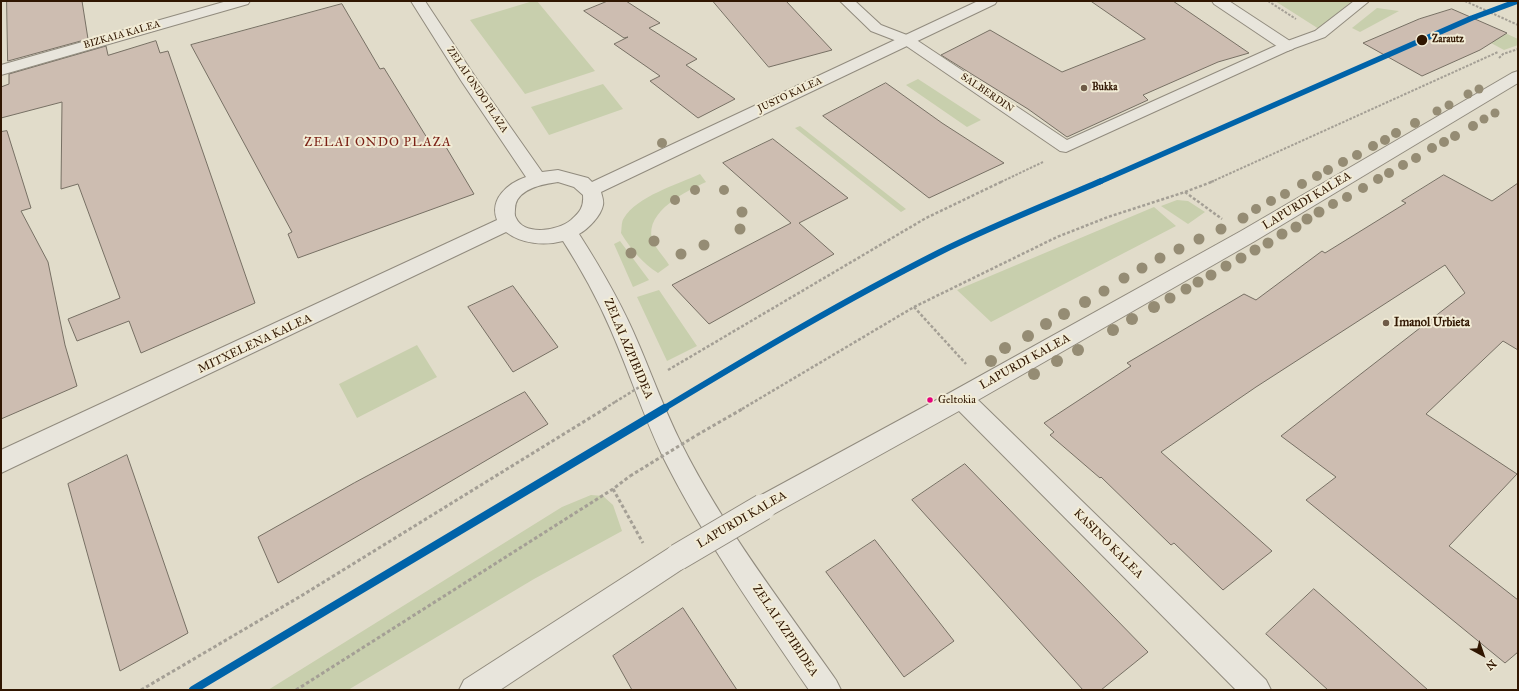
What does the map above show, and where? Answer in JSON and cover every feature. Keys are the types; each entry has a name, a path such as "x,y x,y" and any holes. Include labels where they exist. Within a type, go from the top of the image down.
{"street":[{"name":"BIZKAIA KALEA","path":"1,70 243,1"},
{"name":"ZELAI ONDO PLAZA","path":"418,1 470,82 537,179"},
{"name":"SALBERDIN","path":"847,1 876,28 907,40 1066,147 1286,46"},
{"name":"JUSTO KALEA","path":"590,190 990,1"},
{"path":"1219,1 1286,46 1320,34 1361,2"},
{"name":"LAPURDI KALEA","path":"474,690 678,557 763,507 961,398 1248,236 1518,76"},
{"path":"558,176 568,178 584,184 590,190 594,205 586,220 567,232 556,236 533,236 514,229 508,223 505,216 504,209 506,202 518,188 537,179 558,176"},
{"name":"MITXELENA KALEA","path":"1,462 508,223"},
{"name":"ZELAI AZPIBIDEA","path":"567,232 592,270 613,311 672,450 686,476 728,546 826,690"},
{"name":"KASINO KALEA","path":"961,398 1256,690"}],"path":[{"path":"1465,1 1518,24"},
{"path":"1503,54 1518,49"},
{"path":"296,690 613,489 630,476 914,307 1057,237 1108,217 1185,192 1216,180 1498,52"},
{"path":"668,370 926,218 1047,159"},
{"path":"1185,192 1222,219"},
{"path":"914,307 967,366"},
{"path":"141,690 301,596 646,384"},
{"path":"613,489 647,550"}],"green space":[{"path":"537,1 595,71 525,94 470,20"},
{"path":"1275,1 1356,1 1319,29"},
{"path":"1377,8 1399,11 1360,32 1352,28"},
{"path":"1503,32 1518,39 1518,45 1504,50 1491,43"},
{"path":"918,79 981,120 967,127 906,85"},
{"path":"603,84 623,109 549,135 531,107"},
{"path":"800,126 906,209 901,212 795,128"},
{"path":"700,174 706,182 669,203 655,220 652,229 652,239 669,265 658,273 642,260 621,233 623,220 630,210 648,197"},
{"path":"1177,200 1188,201 1205,212 1188,224 1161,206"},
{"path":"1154,207 1176,226 991,322 957,290"},
{"path":"620,241 649,280 633,287 614,244"},
{"path":"659,290 697,346 667,361 637,297"},
{"path":"417,345 437,377 357,418 339,384"},
{"path":"591,495 603,496 613,505 622,531 534,579 348,690 268,690 562,507"}],"building":[{"path":"7,1 82,1 88,39 8,61"},
{"path":"608,1 626,1 660,23 649,28 697,59 686,65 735,99 698,118 650,81 660,76 614,44 628,37 624,38 584,11"},
{"path":"713,1 786,1 832,50 769,67"},
{"path":"1091,1 1173,1 1249,53 1218,62 1143,95 1148,100 1067,137 1028,109 941,55 990,30 1062,72 1145,39"},
{"path":"342,4 380,69 384,68 432,146 443,142 474,194 298,258 288,234 292,232 191,45"},
{"path":"1452,9 1507,33 1480,50 1422,76 1363,43 1419,19"},
{"path":"156,41 160,53 168,51 255,303 141,353 129,321 77,341 68,319 120,298 78,184 61,189 62,102 1,118 1,87 9,84 9,74 106,46 108,55"},
{"path":"886,83 942,123 1004,163 929,198 823,116"},
{"path":"7,131 31,208 21,211 48,262 65,345 77,386 1,419 1,132"},
{"path":"773,139 848,198 799,223 834,254 709,324 672,285 791,223 723,163"},
{"path":"1444,175 1492,201 1518,183 1518,350 1503,341 1426,414 1517,474 1449,546 1518,600 1518,652 1505,663 1306,500 1336,477 1281,436 1465,293 1445,265 1256,387 1161,452 1272,551 1223,590 1174,543 1171,545 1101,477 1100,478 1050,435 1054,432 1044,423 1131,366 1127,363 1244,294 1256,300 1322,251 1325,253 1406,203 1402,201"},
{"path":"513,286 558,347 513,372 468,307"},
{"path":"525,392 548,424 278,583 258,537 354,483"},
{"path":"127,455 188,633 120,671 68,484"},
{"path":"965,464 1148,652 1101,690 1083,690 912,500"},
{"path":"875,540 954,641 904,677 826,572"},
{"path":"1314,589 1428,690 1328,690 1266,634"},
{"path":"683,608 737,690 632,690 613,656"}],"transit line":[{"path":"193,690 804,324 858,294 942,251 1472,18 1518,1"}],"place":[{"name":"Zarautz","path":"1422,40"},
{"name":"Bukka","path":"1084,88"},
{"name":"Imanol Urbieta","path":"1386,323"},
{"name":"Geltokia","path":"930,400"}],"district":[{"name":"ZELAI ONDO PLAZA","path":"378,143"}]}
